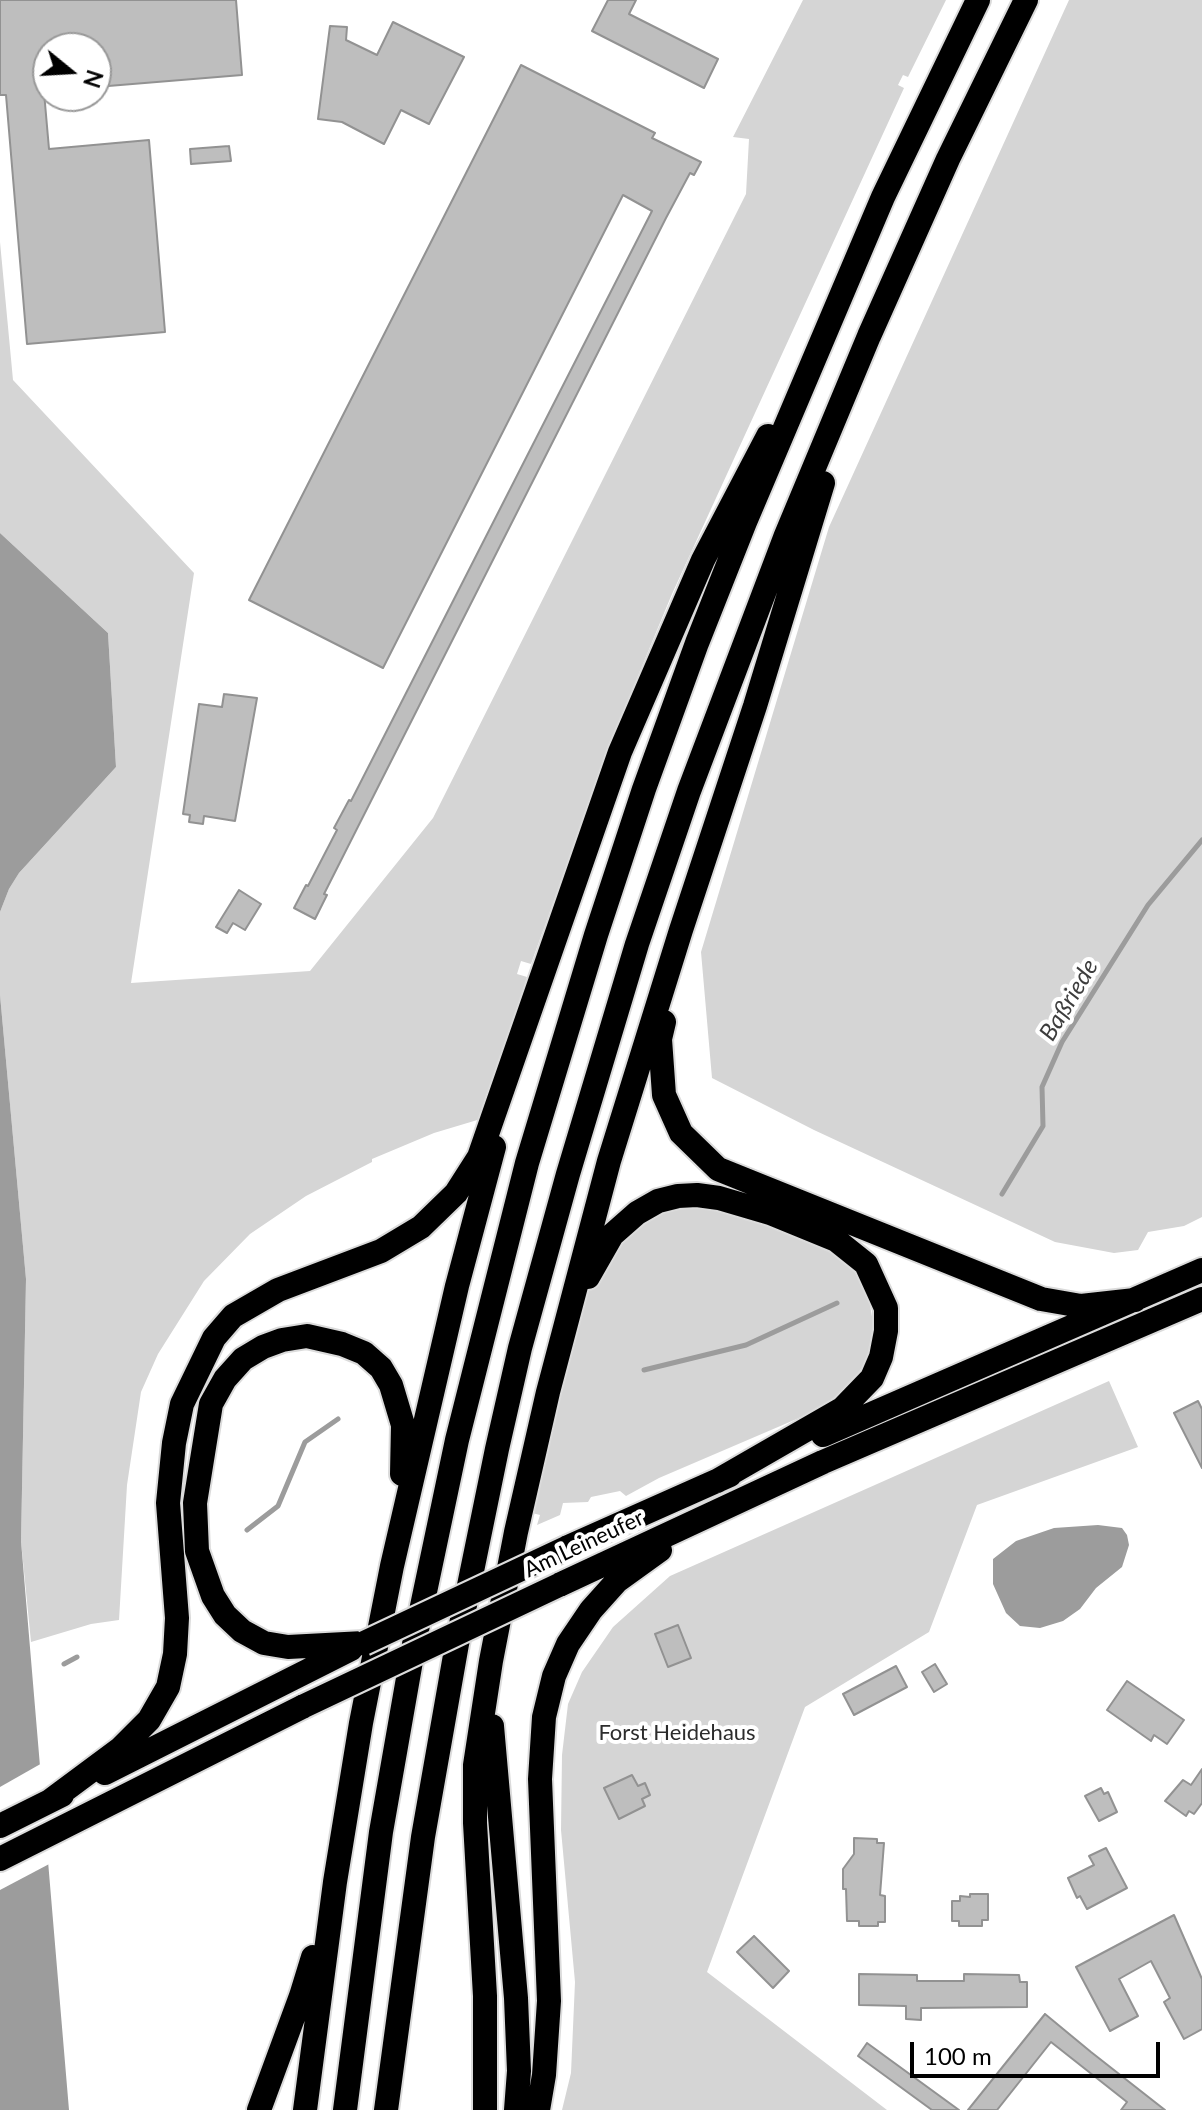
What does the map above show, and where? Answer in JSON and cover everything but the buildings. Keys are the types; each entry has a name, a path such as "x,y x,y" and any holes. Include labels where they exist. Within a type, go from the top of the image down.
{"highway":[{"path":"345,2110 381,1832 414,1644 461,1426 527,1163 596,935 697,643 883,197 978,0"},
{"path":"386,2110 428,1808 460,1629 520,1348 632,960 689,791 781,549 869,336 948,159 1026,0"},
{"path":"485,2110 485,1996 475,1823 475,1765 516,1532 548,1392 609,1161 755,706 869,336"},
{"path":"305,2110 335,1882 361,1723 392,1566 457,1286 526,1029 558,926 620,752 669,634 748,470 817,350"},
{"path":"681,930 660,1039 664,1095 681,1133 718,1169 1041,1299 1081,1306 1135,1300"},
{"path":"57,1796 120,1749 149,1720 168,1687 175,1654 177,1618 168,1503 174,1443 182,1404 214,1338 233,1316 278,1290 381,1251 421,1227 456,1193 479,1157 526,1029"},
{"path":"548,1392 578,1301 594,1264 612,1235 637,1213 658,1201 697,1195 719,1198 770,1213 836,1240 866,1264 886,1308 881,1357 872,1378 842,1409 717,1481"},
{"name":"Am Leineufer","path":"313,1658 364,1643 566,1548 1202,1270"},
{"name":"Am Leineufer","path":"0,1859 304,1706 721,1508 1202,1299"},
{"path":"313,1658 288,1647 264,1643 242,1631 225,1615 213,1596 197,1551 195,1503 211,1404 225,1379 243,1359 282,1340 307,1336 353,1348 381,1368 391,1385 403,1425 403,1469 392,1566"},
{"path":"538,2110 544,2075 549,2001 540,1779 544,1717 554,1676 576,1632 617,1581 721,1508"},
{"path":"0,1826 313,1658"},
{"path":"491,1661 492,1753 516,1998 519,2071 516,2110"},
{"path":"0,1871 63,1828"},
{"path":"259,2110 301,1996 335,1882"}],"green space":[{"path":"803,0 946,0 908,77 903,75 898,85 904,88 672,594 616,729 531,964 521,961 517,974 527,977 484,1118 434,1133 372,1159 372,1162 306,1196 250,1234 204,1281 158,1354 141,1392 127,1485 119,1620 91,1624 31,1642 21,1541 26,1279 0,995 0,912 19,873 116,767 108,633 0,533 0,242 13,380 194,573 131,983 310,971 433,818 746,194 749,139 733,137"},
{"path":"1069,0 1202,0 1202,1217 1184,1226 1148,1232 1138,1250 1114,1253 1055,1242 814,1130 712,1078 701,952 829,527"},
{"path":"691,1204 721,1208 824,1245 841,1257 855,1272 869,1298 873,1323 871,1346 864,1364 853,1382 820,1409 659,1478 626,1496 620,1491 591,1497 588,1502 563,1503 560,1515 537,1525 540,1515 532,1513 578,1320 602,1258 654,1212"},
{"name":"Forst Heidehaus","path":"1109,1381 1138,1447 977,1505 929,1632 805,1707 707,1972 887,2110 562,2110 571,2073 575,1982 561,1830 562,1755 568,1704 582,1672 613,1627 670,1576"}],"shaded area":[{"path":"0,533 108,633 116,767 19,873 0,912"},
{"path":"0,995 26,1279 21,1541 69,2110 0,2110"},
{"path":"1098,1525 1122,1528 1127,1535 1129,1545 1122,1567 1096,1588 1080,1609 1063,1621 1040,1628 1020,1626 1006,1613 993,1584 993,1559 1016,1541 1054,1528"}],"pier":[{"path":"44,1762 53,1862 0,1890 0,1787"}],"waterway":[{"name":"Baßriede","path":"1002,1194 1043,1126 1042,1087 1062,1042 1148,905 1202,840"},
{"name":"Baßriede","path":"644,1370 746,1345 837,1303"},
{"name":"Baßriede","path":"247,1530 278,1506 305,1442 338,1419"},
{"name":"Baßriede","path":"64,1664 77,1657"}]}
